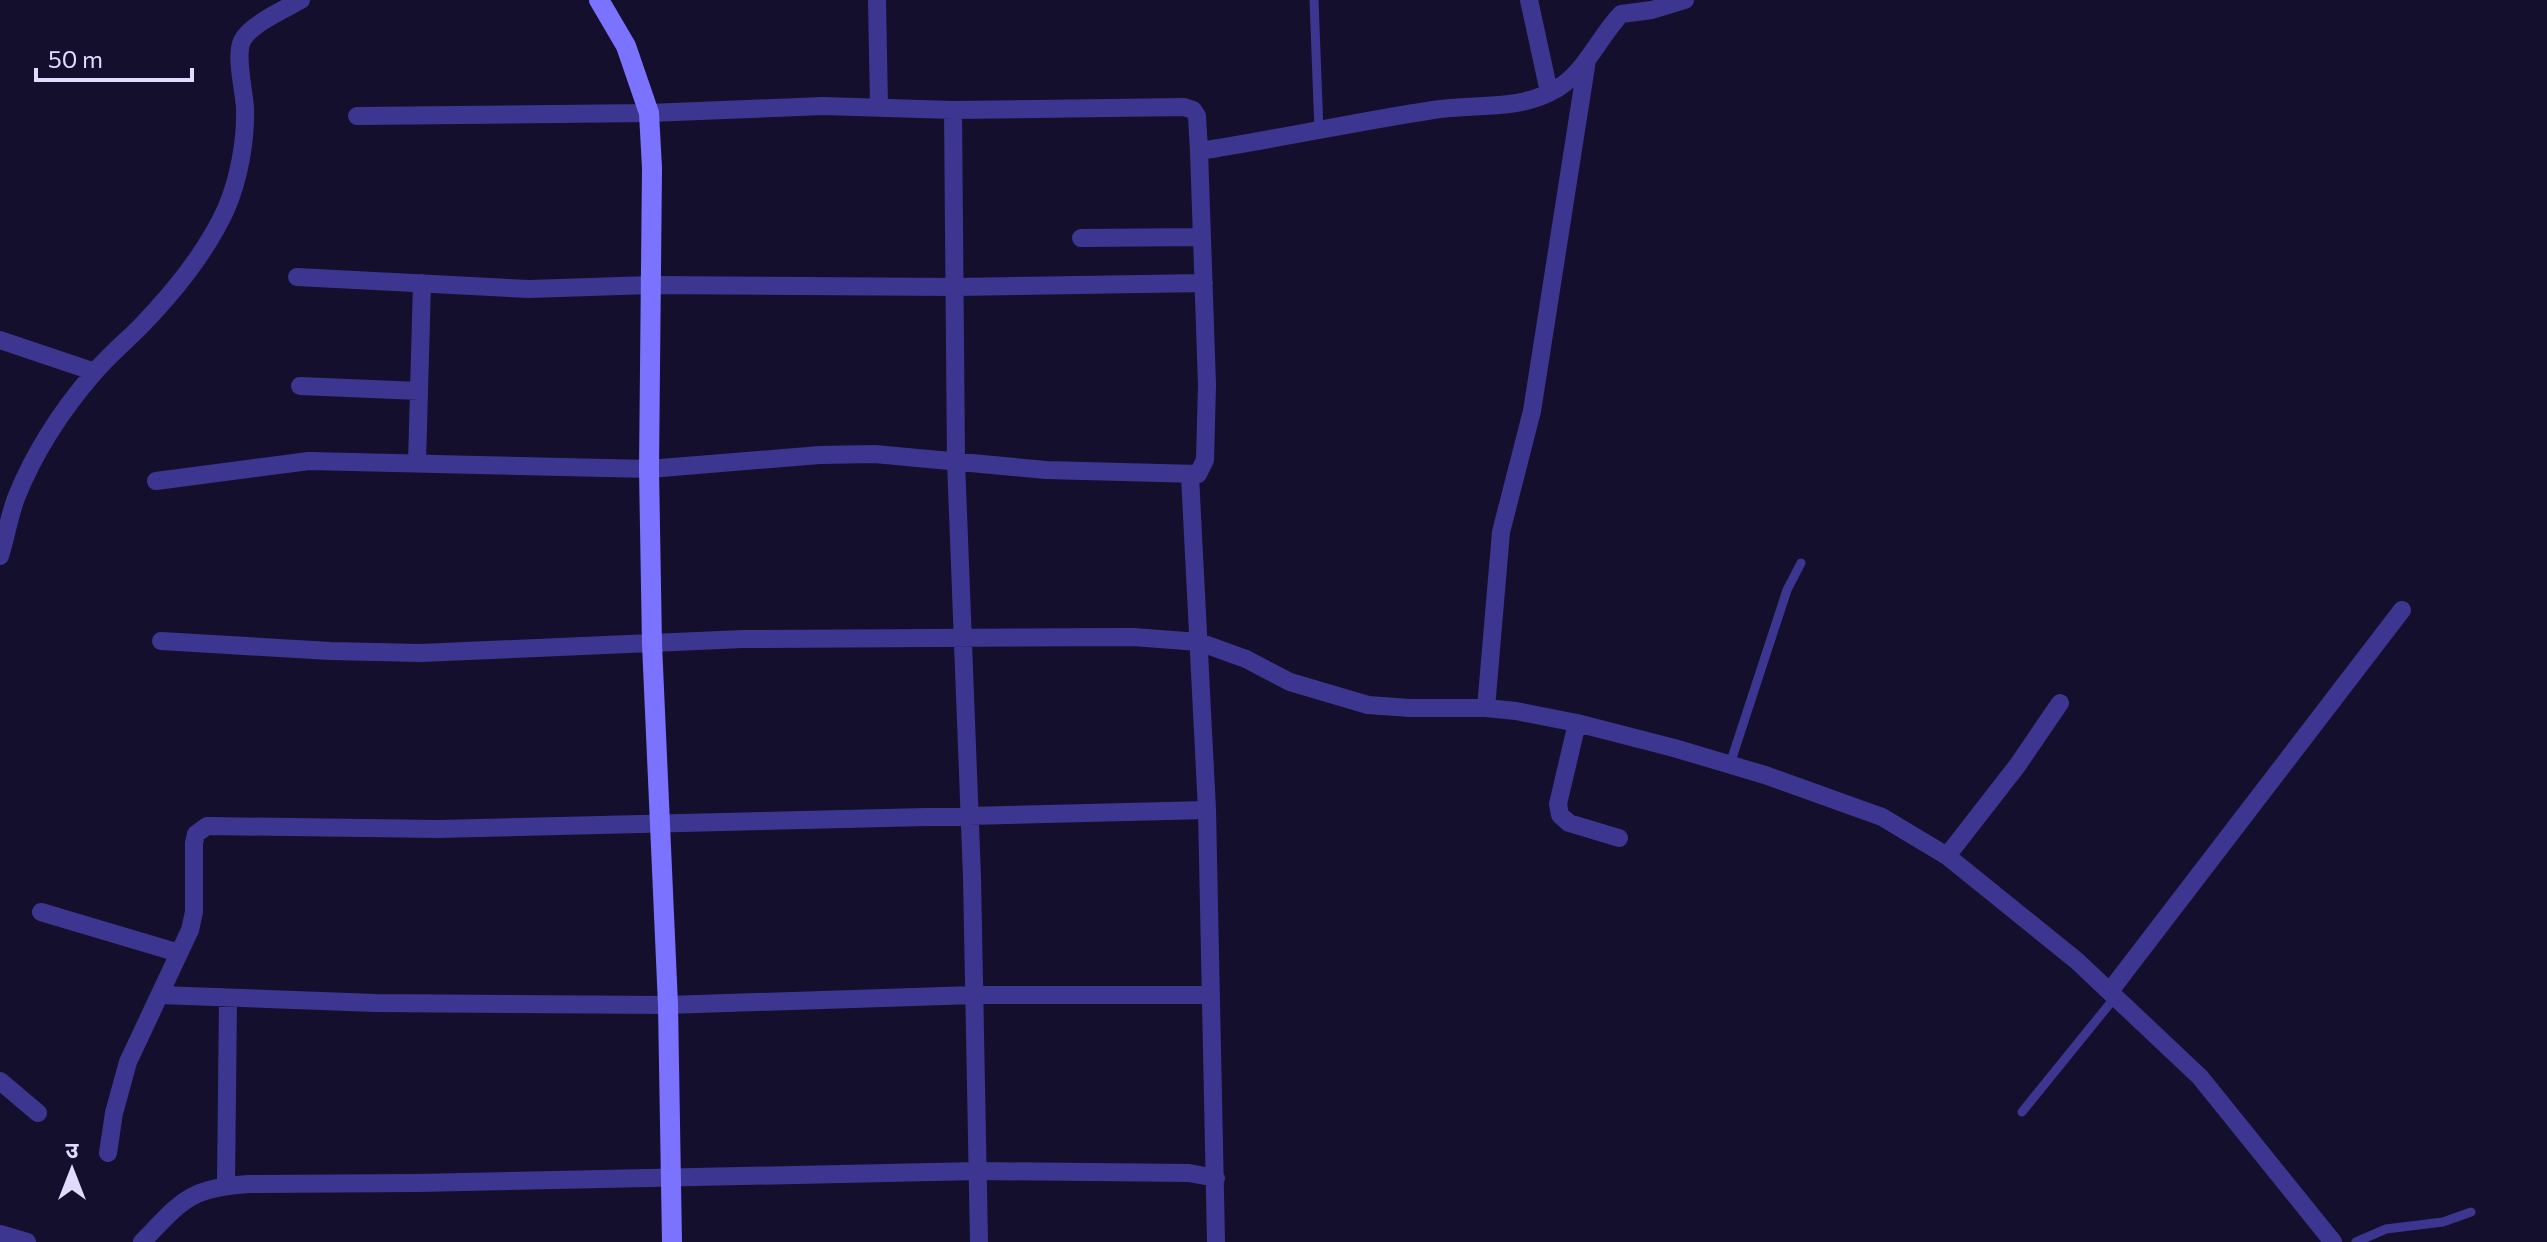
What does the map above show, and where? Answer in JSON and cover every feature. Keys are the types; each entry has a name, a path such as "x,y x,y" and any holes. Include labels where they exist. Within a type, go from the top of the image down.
{"main road":[{"path":"599,0 626,46 649,113 652,168 649,469 652,644 668,1005 672,1242"}],"street":[{"path":"0,556 8,521 27,474 69,405 95,372 178,285 212,235 232,192 244,136 241,42 249,31 301,0"},
{"path":"877,0 879,106"},
{"path":"1529,0 1549,92"},
{"path":"1199,151 1438,109 1512,105 1549,92 1566,82 1587,60 1621,14 1652,10 1685,0"},
{"path":"1486,708 1501,532 1532,411 1587,60"},
{"path":"156,481 309,461 649,469 820,455 875,454 1046,470 1190,476 1201,471 1205,460 1207,385 1199,151 1197,116 1193,110 1184,107 953,110 879,106 649,113 357,116"},
{"path":"953,110 956,461 979,1242"},
{"path":"1081,238 1202,237"},
{"path":"297,277 529,289 650,285 955,287 1204,283"},
{"path":"417,463 422,283"},
{"path":"0,340 95,372"},
{"path":"300,386 419,391"},
{"path":"1190,476 1207,810 1216,1242"},
{"path":"2113,994 2402,610"},
{"path":"161,641 421,653 743,639 1133,637 1199,642 1246,659 1290,682 1368,705 1486,708 1577,723 1730,764 1836,798 1882,817 1947,856 2077,961 2200,1077 2333,1242"},
{"path":"1947,856 2017,766 2060,703"},
{"path":"1577,723 1558,804 1560,815 1569,823 1619,838"},
{"path":"108,1153 114,1113 128,1062 190,930 194,912 194,843 196,834 207,826 438,829 1207,810"},
{"path":"41,912 179,953"},
{"path":"160,995 375,1003 668,1005 974,995 1210,995"},
{"path":"226,1185 228,998"},
{"path":"0,1081 38,1113"},
{"path":"142,1242 192,1194 226,1185 978,1171 1189,1173 1216,1178"},
{"path":"0,1234 27,1242"}],"lane":[{"path":"1314,0 1319,131"},
{"path":"1730,764 1787,590 1801,563"},
{"path":"2022,1112 2113,994"},
{"path":"2356,1242 2386,1229 2443,1222 2471,1212"}]}
